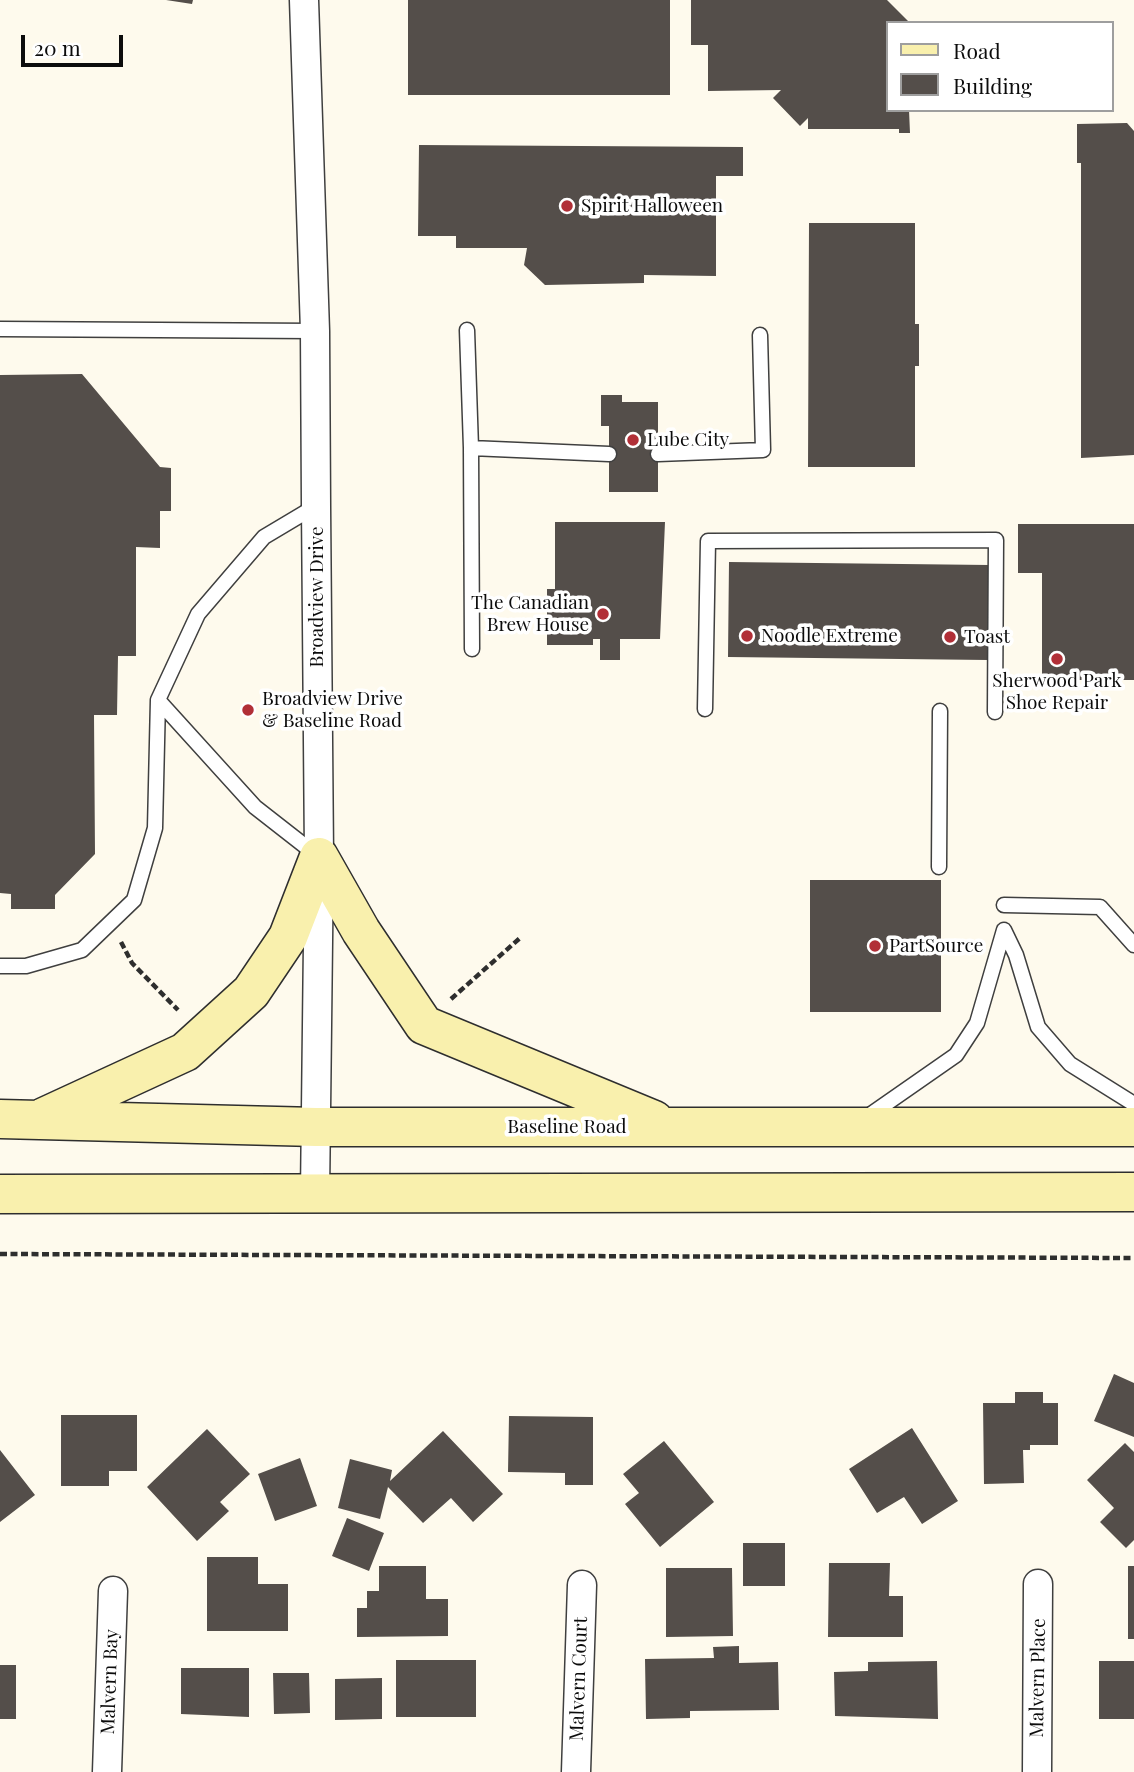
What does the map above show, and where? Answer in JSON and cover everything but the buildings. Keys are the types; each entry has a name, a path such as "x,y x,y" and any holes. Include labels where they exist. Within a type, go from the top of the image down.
{"main road":[{"path":"18,1120 185,1052 251,992 288,937 319,857"},
{"path":"319,857 361,931 424,1025 672,1128"},
{"name":"Baseline Road","path":"18,1120 316,1127 1134,1126"},
{"path":"0,1194 1134,1192"}],"street":[{"name":"Broadview Drive","path":"304,0 315,331 319,857 315,1194"},
{"name":"Malvern Place","path":"1037,1772 1038,1584"},
{"name":"Malvern Court","path":"576,1772 582,1585"},
{"name":"Malvern Bay","path":"107,1772 113,1591"}],"lane":[{"path":"0,329 315,331"},
{"path":"467,330 471,448 472,649"},
{"path":"658,454 764,450 760,335"},
{"path":"471,448 609,454"},
{"path":"0,967 26,967 82,950 134,900 155,828 158,700 198,614 264,537 316,506"},
{"path":"705,709 708,541 996,540 995,712"},
{"path":"158,700 255,807 319,857"},
{"path":"939,867 940,711"},
{"path":"1004,905 1100,907 1134,945"},
{"path":"852,1128 956,1055 977,1023 1004,930 1016,955 1038,1027 1070,1063 1134,1104"}],"path":[{"path":"445,1004 520,938"},
{"path":"132,963 185,1018"},
{"path":"0,1254 1134,1258"}],"place":[{"name":"Spirit Halloween","path":"567,206"},
{"name":"Lube City","path":"633,440"},
{"name":"The Canadian Brew House","path":"603,614"},
{"name":"Noodle Extreme","path":"747,636"},
{"name":"Toast","path":"950,637"},
{"name":"Sherwood Park Shoe Repair","path":"1057,659"},
{"name":"Broadview Drive & Baseline Road","path":"248,710"},
{"name":"PartSource","path":"875,946"}]}
